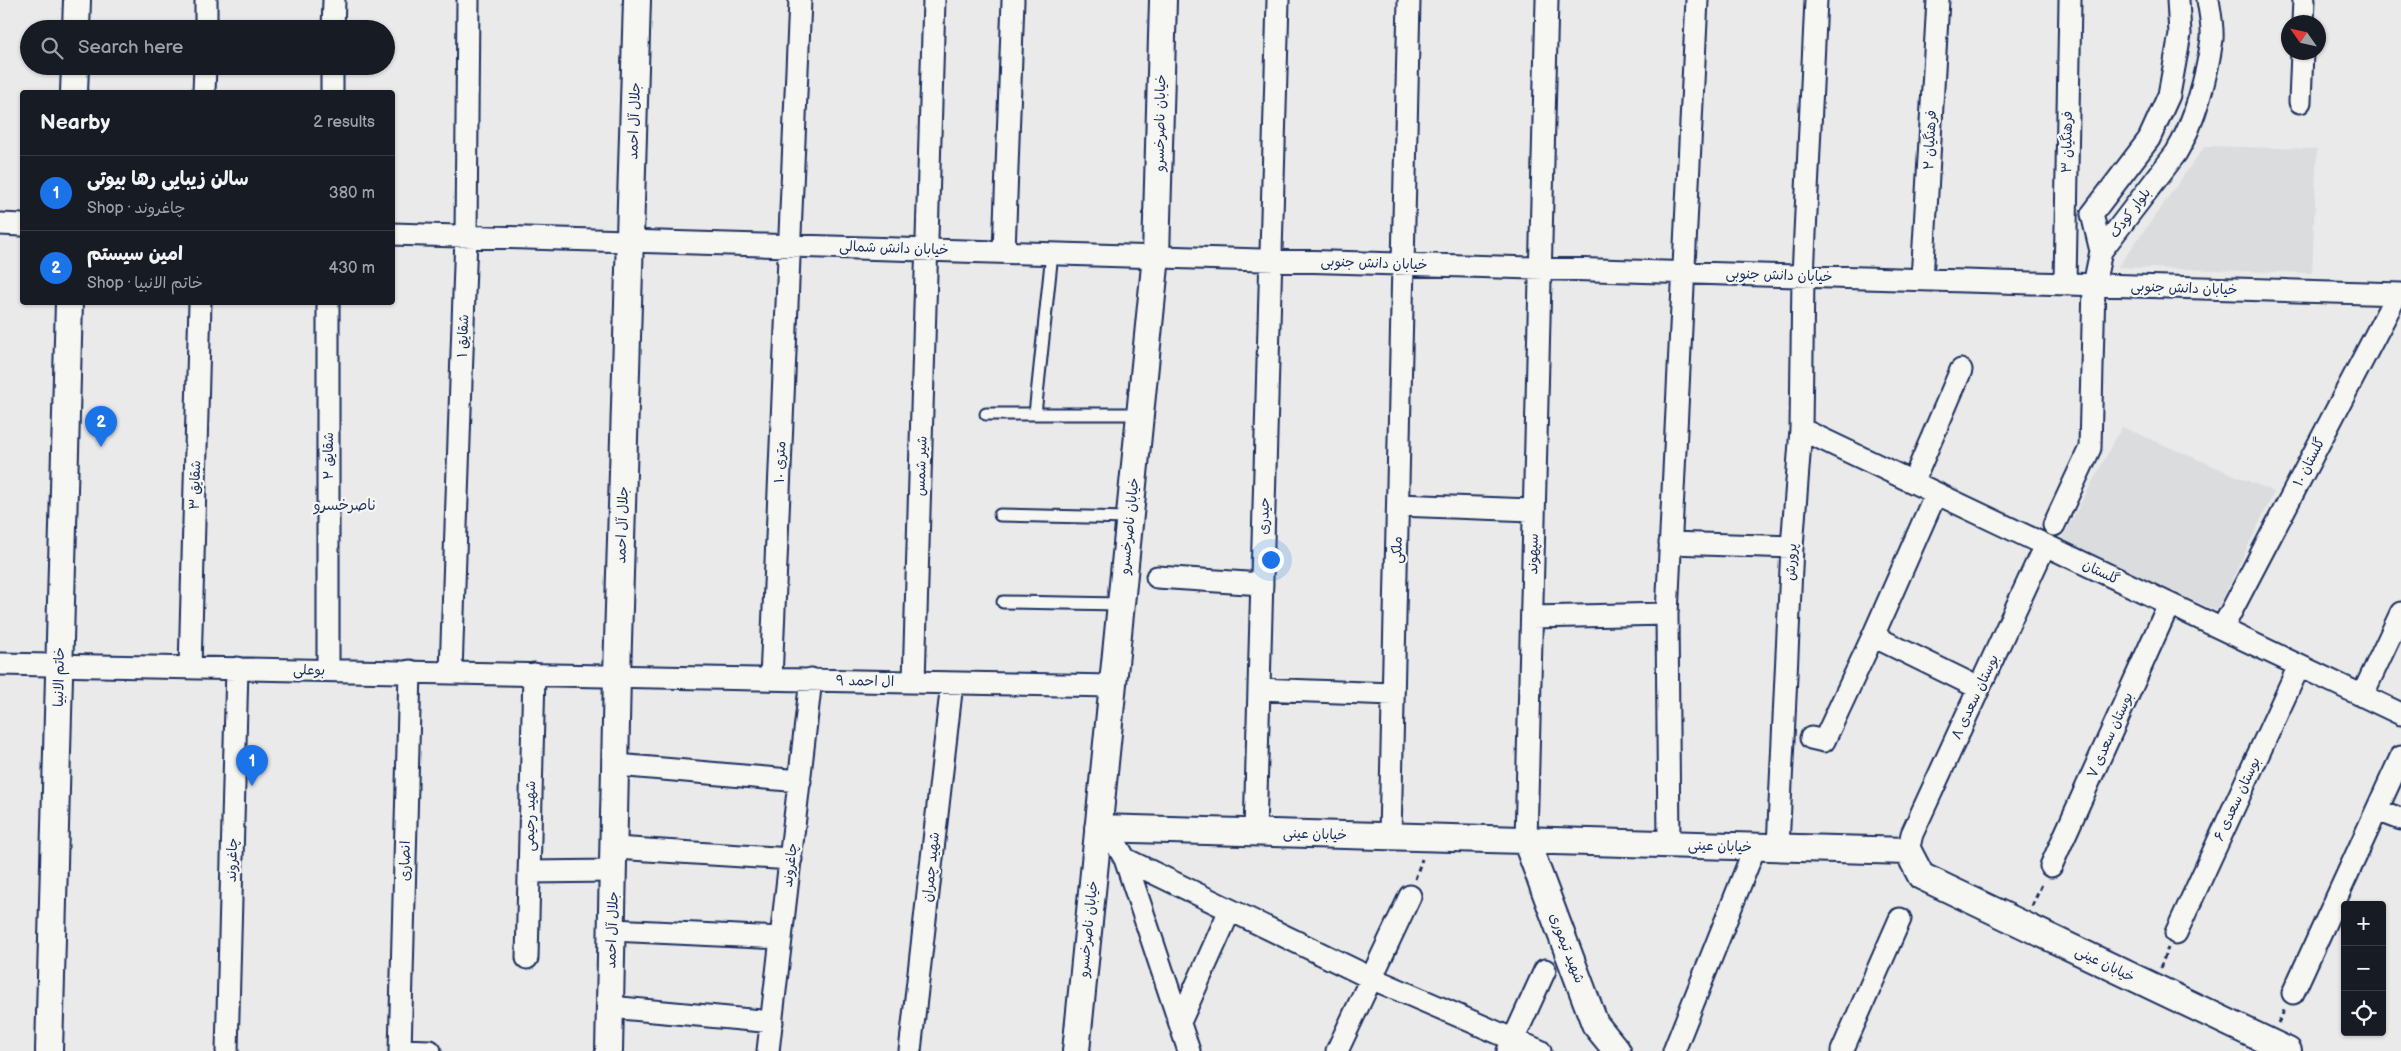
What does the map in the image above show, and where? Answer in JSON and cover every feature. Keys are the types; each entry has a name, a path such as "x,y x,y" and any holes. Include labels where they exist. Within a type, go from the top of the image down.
{"street":[{"path":"76,20 77,0"},
{"path":"206,0 206,20"},
{"path":"333,20 334,0"},
{"name":"شقایق ۱","path":"452,672 466,236 468,0"},
{"name":"جلال آل احمد","path":"609,1051 637,0"},
{"name":"۱۰ متری","path":"771,679 800,0"},
{"path":"927,250 934,0"},
{"path":"1004,252 1013,0"},
{"name":"خیابان ناصرخسرو","path":"1076,1051 1102,828 1112,686 1156,256 1163,0"},
{"name":"حیدری","path":"1255,832 1278,0"},
{"name":"ملکی","path":"1390,836 1409,0"},
{"name":"سپهوند","path":"1526,840 1547,0"},
{"path":"1669,844 1667,614 1682,272 1697,0"},
{"name":"پرورش","path":"1674,1051 1766,847 1801,429 1803,276 1816,0"},
{"name":"فرهنگیان ۲","path":"1922,280 1938,0"},
{"name":"فرهنگیان ۳","path":"2065,284 2070,0"},
{"path":"2066,213 2092,214 2149,139 2169,95 2180,34 2178,0"},
{"name":"بلوار کودک","path":"2101,251 2185,138 2194,116 2212,37 2208,0"},
{"path":"2303,15 2304,0"},
{"path":"2300,102 2302,60"},
{"path":"74,90 75,75"},
{"path":"204,90 205,75"},
{"path":"332,75 332,90"},
{"path":"2158,120 2185,138"},
{"name":"بلوار کودک","path":"2092,214 2101,251"},
{"path":"0,224 20,225"},
{"name":"خیابان دانش شمالی","path":"395,234 1156,256"},
{"name":"شیر شمس","path":"914,682 927,250"},
{"path":"2054,525 2090,448 2094,285 2101,251"},
{"name":"خیابان دانش جنوبی","path":"1156,256 2399,294"},
{"name":"گلستان ۱۰","path":"2222,630 2399,294"},
{"name":"خاتم الانبیا","path":"50,1051 69,305"},
{"name":"شقایق ۳","path":"190,668 200,305"},
{"name":"شقایق ۲","path":"328,305 328,670"},
{"path":"1913,482 1961,370"},
{"name":"گلستان","path":"1801,429 2401,714"},
{"path":"1811,738 1824,741 1936,493"},
{"path":"1398,505 1534,510"},
{"path":"1670,543 1792,547"},
{"name":"بوستان سعدی ۸","path":"1908,851 1912,834 2045,545"},
{"path":"1157,578 1262,584"},
{"name":"بوستان سعدی ۷","path":"2051,866 2169,604"},
{"path":"2362,696 2401,613"},
{"path":"1532,617 1667,614"},
{"path":"1873,636 1979,688"},
{"name":"بوعلی","path":"0,664 618,675"},
{"name":"بوستان سعدی ۶","path":"2176,933 2298,666"},
{"name":"چاغروند","path":"227,1051 237,668"},
{"name":"انصاری","path":"400,1051 410,672"},
{"name":"شهید رحیمی","path":"527,958 534,674"},
{"name":"ال احمد ۹","path":"618,675 1112,686"},
{"name":"چاغروند","path":"768,1051 811,679"},
{"name":"شهید چمران","path":"910,1051 952,683"},
{"path":"1259,689 1393,694"},
{"path":"2293,993 2401,757"},
{"path":"617,765 800,780"},
{"path":"2377,810 2401,820"},
{"path":"1102,828 1125,859 1189,1051"},
{"name":"خیابان عینی","path":"1102,828 1908,851 1922,876 2279,1046"},
{"name":"شهید تیموری","path":"1526,840 1595,1024 1617,1051"},
{"path":"529,872 614,859 791,859"},
{"path":"1125,859 1510,1045 1540,1051"},
{"path":"1337,1051 1410,896"},
{"path":"1180,1022 1230,910"},
{"path":"1842,1051 1900,919"},
{"path":"612,930 782,938"},
{"path":"1510,1045 1545,970"},
{"path":"610,1007 772,1022"},
{"path":"400,1051 430,1051"}],"lane":[{"path":"1035,414 1052,253"},
{"path":"986,414 1141,414"},
{"path":"1000,515 1130,518"},
{"path":"1003,602 1121,604"}],"path":[{"path":"1410,896 1429,837"},
{"path":"2023,925 2051,866"},
{"path":"2151,986 2176,933"},
{"path":"2279,1046 2293,993"}],"shaded area":[{"path":"2205,146 2317,149 2312,273 2118,267"},
{"path":"2122,427 2274,492 2217,611 2071,546 2062,538"}],"place":[{"name":"امین سیستم","path":"101,447"},
{"name":"سالن زیبایی رها بیوتی","path":"252,786"}],"district":[{"name":"ناصرخسرو","path":"345,505"}]}
